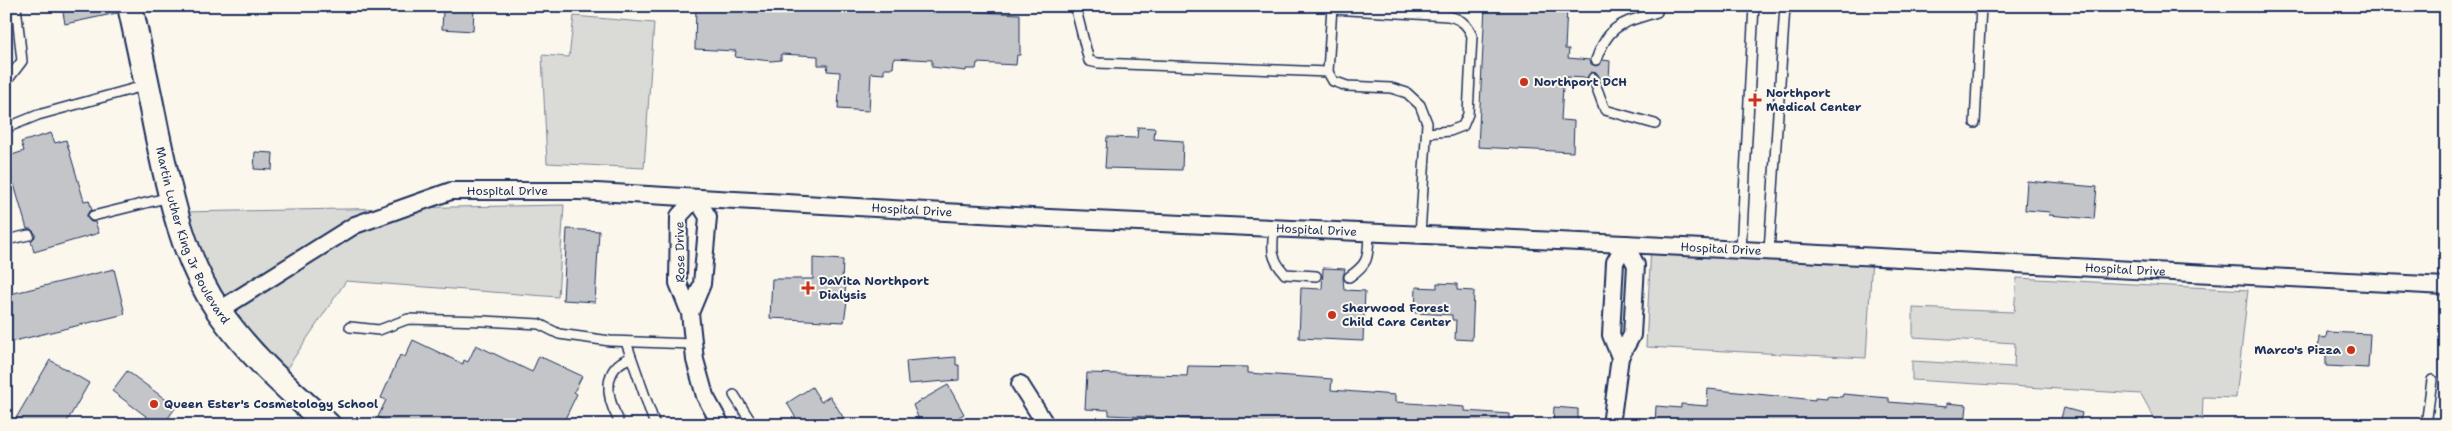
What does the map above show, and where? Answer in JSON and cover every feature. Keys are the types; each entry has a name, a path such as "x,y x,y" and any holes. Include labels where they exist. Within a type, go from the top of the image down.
{"main road":[{"name":"Martin Luther King Jr Boulevard","path":"130,6 170,197 195,266 218,311 247,347 288,389 328,425"}],"street":[{"name":"Hospital Drive","path":"218,311 356,224 451,190 579,192 1369,234 1625,244 2446,286"},
{"name":"Rose Drive","path":"690,313 702,284 708,217 696,198 679,216 678,283 690,313 695,360 705,396 721,425"},
{"path":"1612,425 1620,357 1611,335 1615,262 1625,244"},
{"path":"1020,384 1046,425"}],"lane":[{"path":"6,82 22,61 16,6"},
{"path":"1075,6 1088,61 1098,63 1328,72"},
{"path":"1741,250 1754,6"},
{"path":"1769,251 1785,6"},
{"path":"1975,123 1981,6"},
{"path":"1420,235 1427,123 1420,105 1407,93 1392,88 1347,86 1333,81 1328,72 1332,8 1446,16 1458,18 1468,26 1472,36 1468,114 1463,126 1450,131 1427,134"},
{"path":"1596,60 1603,40 1621,24 1657,12"},
{"path":"1593,78 1605,110 1655,124"},
{"path":"6,128 38,115 148,85"},
{"path":"93,216 170,197"},
{"path":"1274,228 1271,252 1276,264 1285,274 1316,276"},
{"path":"1349,277 1364,266 1368,258 1369,234"},
{"path":"6,240 29,235"},
{"path":"350,327 379,330 408,319 539,324 559,334 626,342 693,344"},
{"path":"626,342 630,358 655,425"},
{"path":"618,419 609,399 609,378 617,365 630,358"},
{"path":"2426,425 2432,380"},
{"path":"734,394 753,425"}],"shaded area":[{"path":"574,16 654,23 644,168 547,163 542,55 569,57"},
{"path":"564,205 558,297 346,281 285,371 195,283 181,212"},
{"path":"1651,245 1872,257 1866,358 1646,347"},
{"path":"2017,278 2248,290 2236,398 2203,397 2202,425 2158,425 2141,394 1912,380 1912,361 2014,367 2015,343 1913,337 1913,308 2014,312"}],"building":[{"path":"62,6 116,6 117,13 65,24"},
{"path":"446,6 474,6 473,31 442,29 443,10 446,11"},
{"path":"696,6 979,6 979,12 1020,14 1020,55 1017,55 1016,65 977,63 976,69 966,69 966,71 932,67 932,60 894,58 893,68 884,68 884,74 871,73 869,111 838,109 840,72 827,71 828,65 818,65 818,56 781,54 781,60 771,61 735,57 736,51 695,49"},
{"name":"Northport DCH","path":"1485,6 1567,6 1565,49 1569,49 1568,58 1590,60 1591,64 1596,66 1603,60 1610,61 1609,79 1600,78 1597,73 1591,72 1587,78 1567,77 1567,86 1563,86 1561,120 1574,121 1573,152 1478,147"},
{"path":"1138,127 1155,128 1154,139 1183,141 1182,170 1105,168 1107,137 1137,138"},
{"path":"51,133 55,143 66,140 84,201 89,200 92,210 87,214 87,218 91,222 95,222 99,233 34,252 31,241 35,237 35,233 31,229 27,229 6,157 24,151 21,142"},
{"path":"255,152 273,153 272,170 254,169"},
{"path":"2027,181 2097,187 2094,219 2049,215 2050,212 2025,210"},
{"path":"567,229 599,231 595,302 563,300"},
{"name":"DaVita Northport Dialysis","path":"813,258 843,260 842,282 846,282 845,294 848,295 844,322 770,318 772,279 813,279"},
{"name":"Sherwood Forest Child Care Center","path":"1323,268 1345,269 1343,277 1344,290 1365,291 1363,341 1299,338 1301,288 1322,289"},
{"path":"114,269 125,314 6,343 6,295"},
{"path":"1437,283 1457,284 1457,290 1474,291 1472,340 1455,339 1456,320 1452,320 1452,315 1415,313 1416,287 1437,288"},
{"path":"2327,332 2370,334 2368,368 2326,366 2326,352 2318,352 2319,337 2326,338"},
{"path":"413,340 463,364 464,360 468,362 476,345 532,372 539,356 582,376 574,392 577,394 562,425 394,425 378,417 386,400 381,398 400,355 405,357"},
{"path":"956,357 956,365 959,365 959,380 908,384 906,361"},
{"path":"50,360 89,383 65,425 12,425"},
{"path":"1188,366 1248,367 1248,373 1332,379 1331,390 1395,395 1395,402 1465,407 1465,411 1510,414 1510,425 1306,425 1109,415 1109,410 1085,409 1087,373 1187,376"},
{"path":"127,371 176,407 163,425 158,425 112,391"},
{"path":"948,385 964,414 945,425 921,425 913,405"},
{"path":"812,387 821,402 830,396 848,425 800,425 787,403"},
{"path":"1708,389 1815,400 1815,398 1827,399 1827,396 1842,397 1843,394 1889,398 1889,402 1947,407 1947,403 1967,405 1965,425 1655,425 1656,406 1681,408 1681,404 1707,406"},
{"path":"1554,407 1578,409 1578,425 1553,425"},
{"path":"2064,408 2082,413 2079,425 2059,425"}],"place":[{"name":"Northport DCH","path":"1524,82"},
{"name":"Northport Medical Center","path":"1755,100"},
{"name":"DaVita Northport Dialysis","path":"808,288"},
{"name":"Sherwood Forest Child Care Center","path":"1332,315"},
{"name":"Marco's Pizza","path":"2351,350"},
{"name":"Queen Ester's Cosmetology School","path":"154,404"}]}
